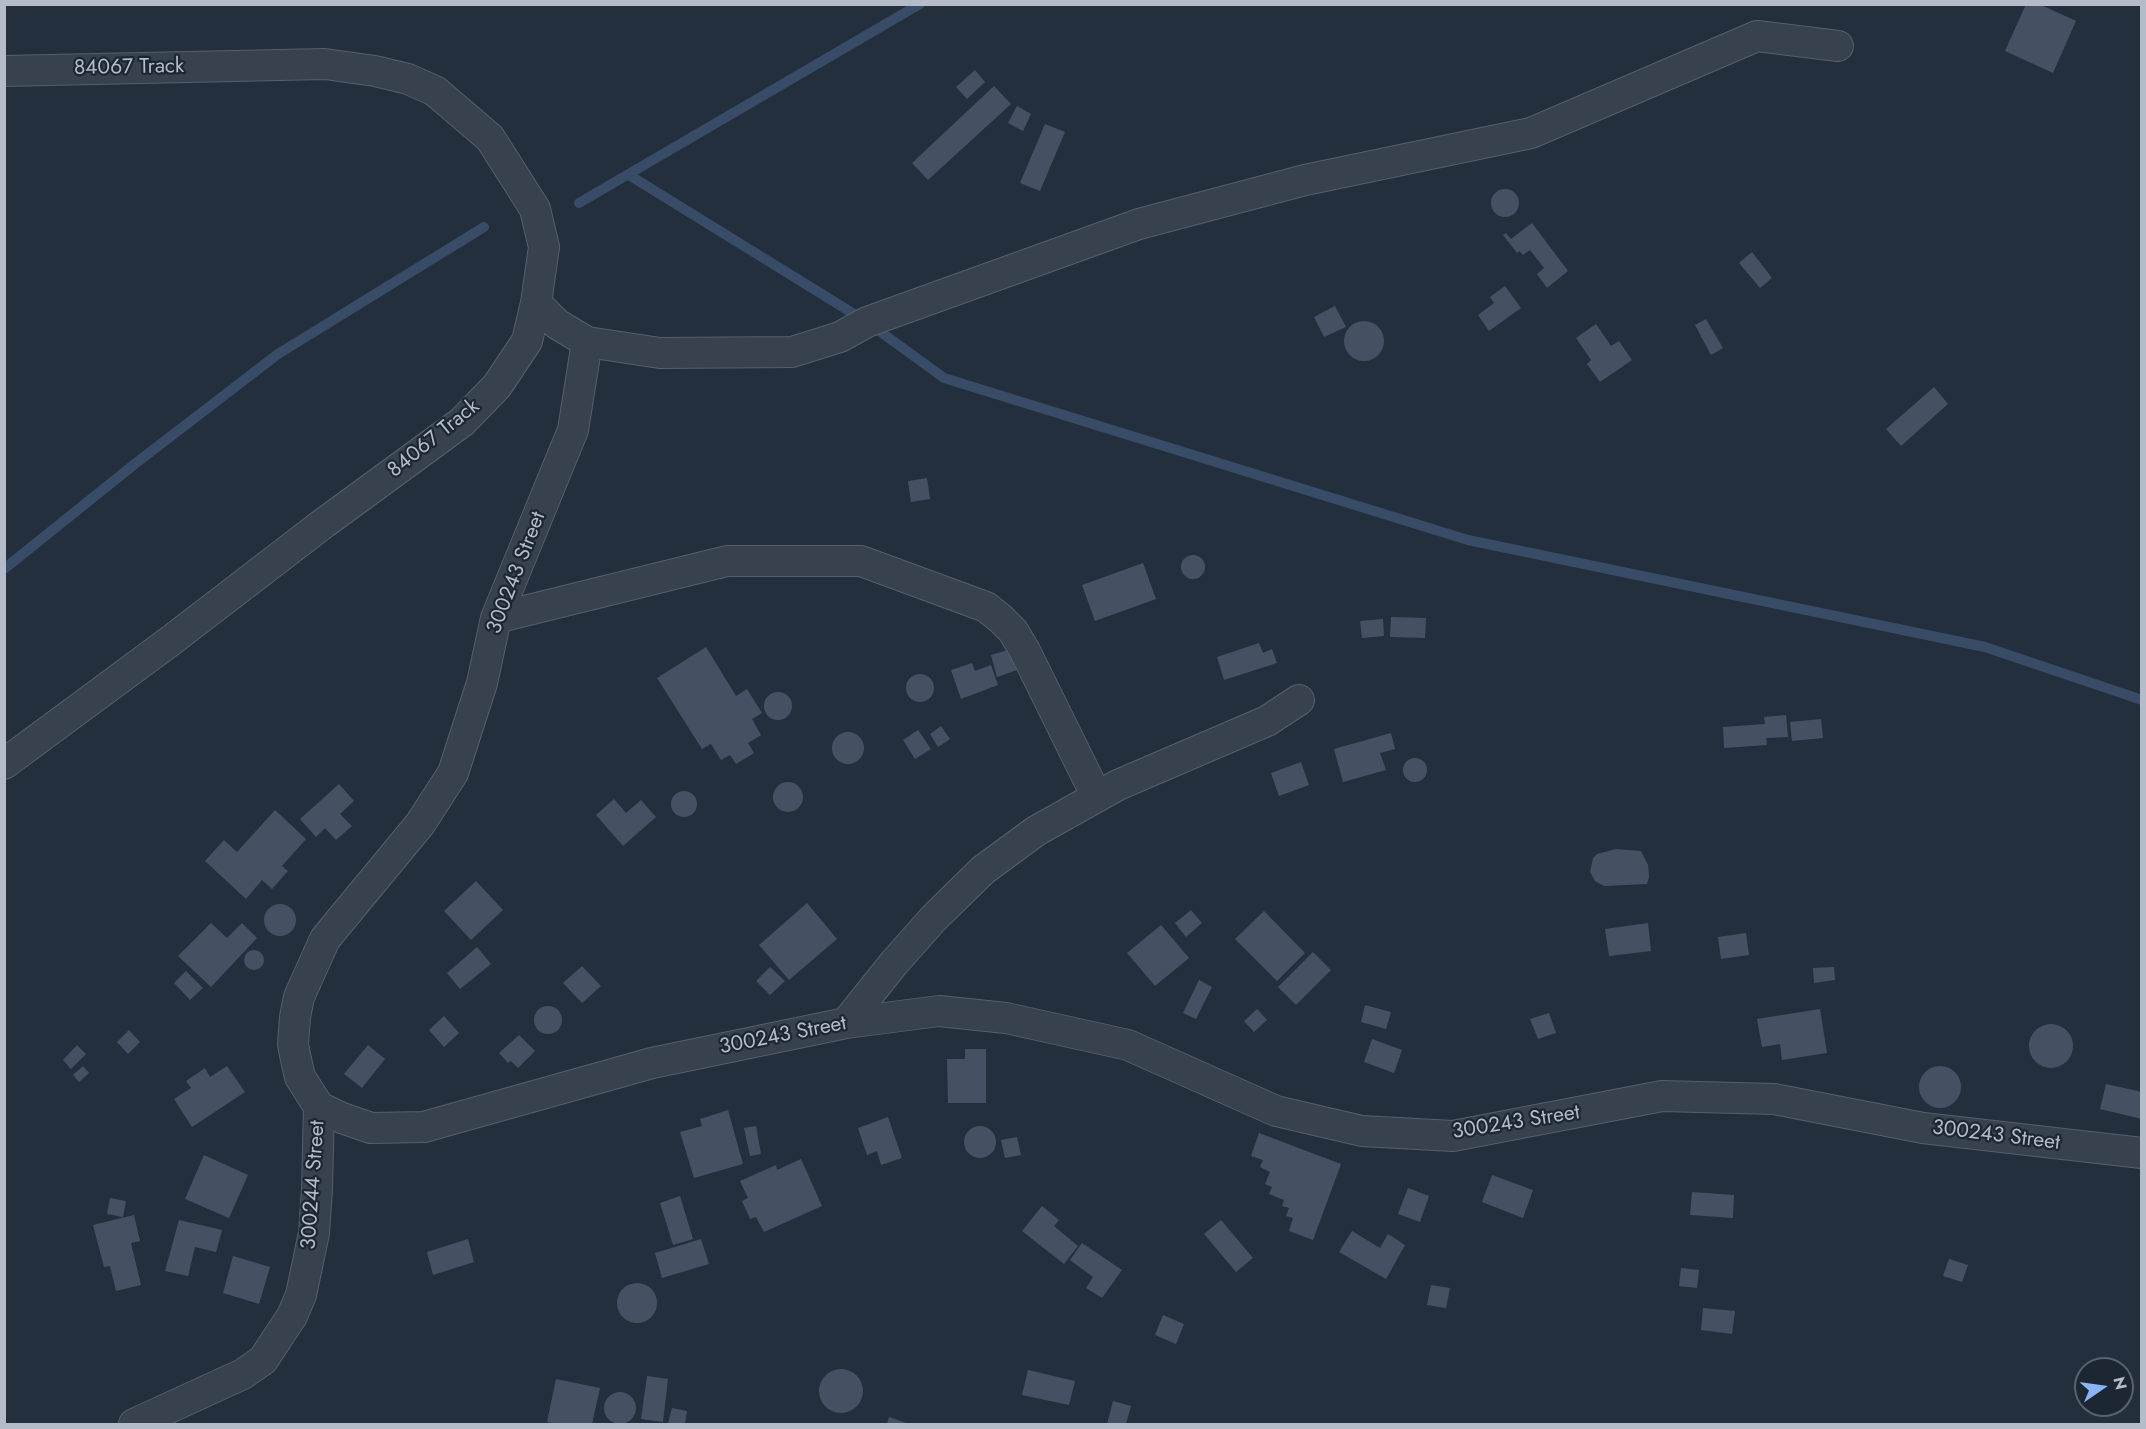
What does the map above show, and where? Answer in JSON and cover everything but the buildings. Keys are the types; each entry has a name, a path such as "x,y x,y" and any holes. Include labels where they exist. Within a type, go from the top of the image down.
{"street":[{"path":"536,303 556,324 587,342 660,353 792,352 840,337 867,322 1139,224 1305,180 1531,134 1757,36 1838,45"},
{"name":"84067 Track","path":"4,70 325,64 375,71 408,79 435,91 490,138 535,209 544,247 536,303 527,341 497,386 462,422 4,764"},
{"name":"300243 Street","path":"587,342 573,430 496,618 482,683 453,774 420,824 325,939 299,997 294,1017 293,1044 300,1077 319,1107 371,1128 424,1127 652,1063 846,1023 939,1011 1005,1018 1128,1044 1276,1111 1362,1131 1453,1136 1662,1096 1774,1099 1923,1128 2142,1154"},
{"path":"496,618 727,561 861,561 986,607 1001,619 1013,631 1025,651 1097,797"},
{"path":"846,1023 894,963 983,870 1036,831 1119,785 1267,721 1299,700"},
{"name":"300244 Street","path":"134,1425 243,1374 263,1360 291,1316 300,1295 314,1233 319,1107"}],"waterway":[{"path":"579,203 920,4"},
{"path":"629,175 867,322 944,378 1468,540 1985,647 2142,700"},
{"path":"4,569 136,463 278,354 484,227"}]}
